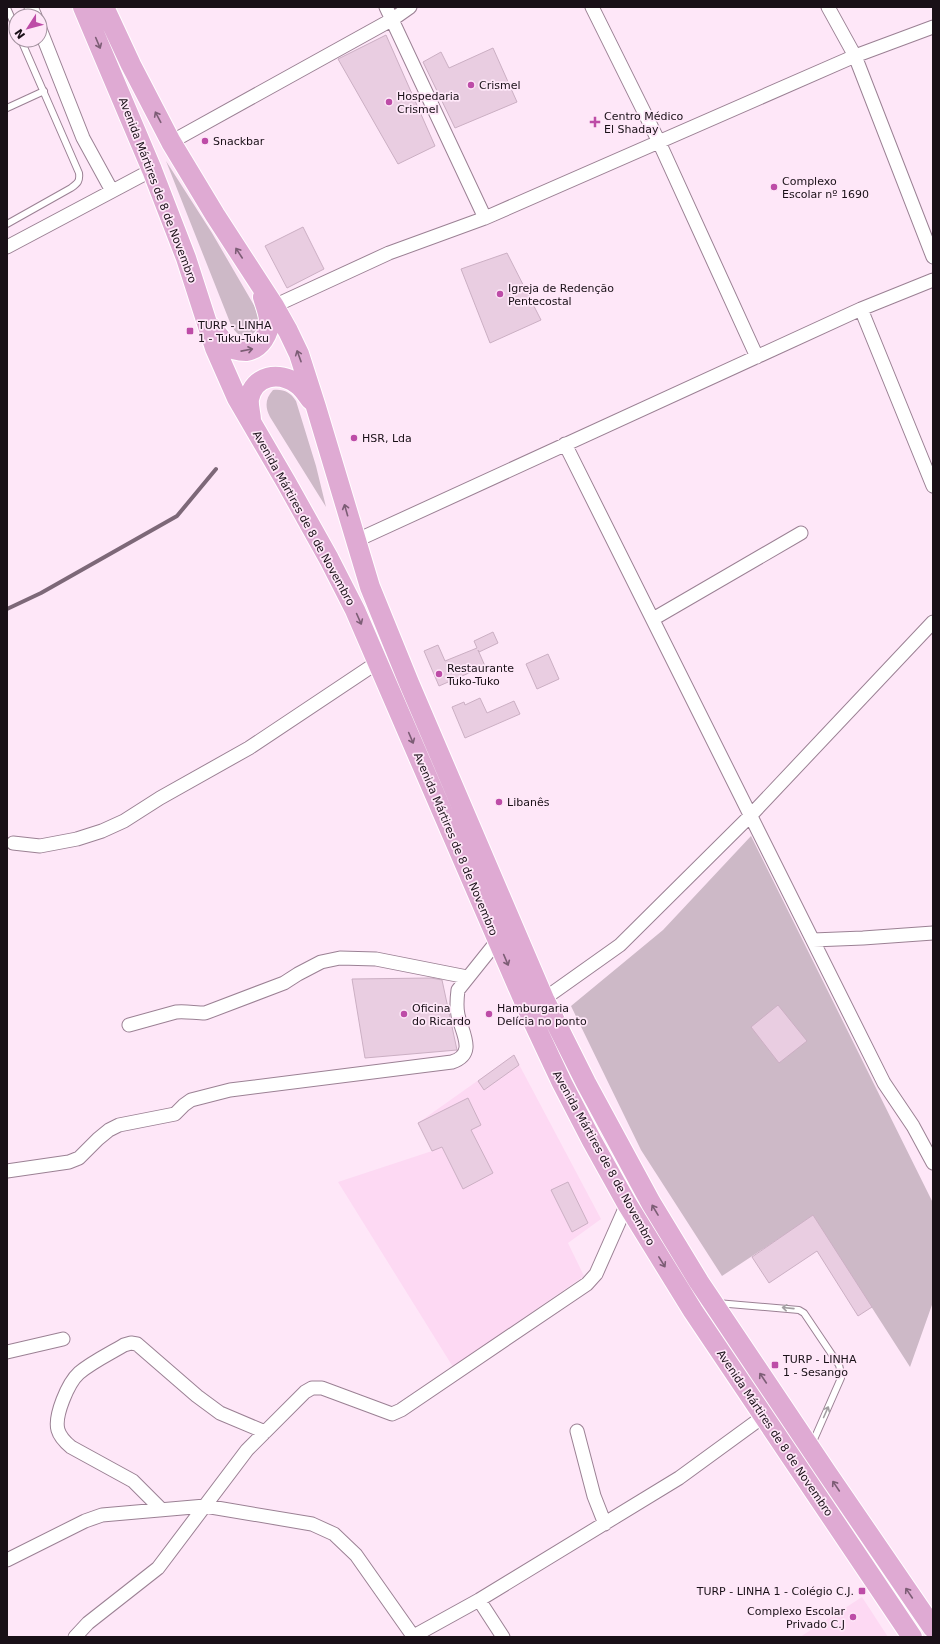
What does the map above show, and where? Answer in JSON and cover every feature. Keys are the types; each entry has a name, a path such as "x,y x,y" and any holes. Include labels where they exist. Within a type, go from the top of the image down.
{"main road":[{"name":"Avenida Mártires de 8 de Novembro","path":"83,7 152,170 186,258 206,321 228,379 329,559 355,610 498,940 562,1083 627,1204 693,1311 912,1637"},
{"name":"Avenida Mártires de 8 de Novembro","path":"104,7 131,65 171,142 274,306 288,331 298,354 316,407 370,587 544,999 586,1083 628,1163 671,1237 713,1303 810,1448 932,1627"},
{"path":"206,321 228,347 240,351 249,350 258,346 265,339 269,319 260,285"},
{"path":"252,424 249,401 253,388 260,380 268,377 278,376 288,378 293,381 299,385 316,407"}],"street":[{"path":"386,7 393,19 485,218"},
{"path":"171,142 393,19 410,7"},
{"path":"592,7 659,142 757,357"},
{"path":"828,7 855,56 933,257"},
{"path":"274,306 389,253 485,218 855,56 933,27"},
{"path":"47,48 83,138 112,191"},
{"path":"7,247 152,170"},
{"path":"355,541 861,309 933,280"},
{"path":"861,309 933,486"},
{"path":"565,444 884,1083 898,1106 913,1126 933,1163"},
{"path":"653,620 801,533"},
{"path":"544,999 620,945 751,815 933,622"},
{"path":"13,843 40,846 77,839 102,831 124,821 160,798 249,748 378,662"},
{"path":"813,940 933,933"},
{"path":"7,1171 70,1162 79,1158 98,1139 119,1125 175,1114 191,1100 230,1090 452,1062 460,1059 466,1052 466,1042 457,1013 458,990 498,940"},
{"path":"129,1025 176,1012 184,1011 194,1014 205,1012 284,983 322,962 340,958 376,959 467,977"},
{"path":"75,1637 88,1623 158,1568 247,1450 305,1392 312,1388 322,1388 392,1414 401,1410 587,1284 599,1268 627,1204"},
{"path":"7,1352 63,1339"},
{"path":"162,1510 132,1481 71,1447 63,1440 58,1432 56,1423 72,1379 124,1345 130,1343 138,1344 197,1396 220,1413 265,1432"},
{"path":"7,1560 85,1521 102,1515 205,1506 312,1524 334,1534 356,1555 412,1637 479,1600 679,1478 764,1416"},
{"path":"577,1431 594,1496 605,1524"},
{"path":"479,1600 503,1637"}],"lane":[{"path":"7,224 71,188 78,183 80,179 79,172 25,48"},
{"path":"7,108 44,91"},
{"path":"713,1303 741,1304 799,1310 804,1313 839,1366 841,1378 810,1448"}],"shaded area":[{"path":"166,161 212,233 255,307 258,316 258,329 249,337 238,334 231,325"},
{"path":"273,390 286,392 296,401 316,466 326,507 270,417 267,410 267,400"},
{"path":"751,836 933,1203 933,1302 910,1367 813,1216 722,1276 641,1150 571,1006 663,930"},
{"path":"514,1055 601,1219 568,1243 584,1276 453,1367 338,1182 432,1151 418,1123"},
{"name":"Complexo Escolar Privado C.J","path":"862,1597 888,1637 800,1637"}],"building":[{"name":"Hospedaria Crismel","path":"386,35 435,146 398,164 338,59"},
{"name":"Crismel","path":"493,48 517,102 455,128 423,62 441,52 449,68"},
{"path":"303,227 324,269 287,288 265,246"},
{"name":"Igreja de Redenção Pentecostal","path":"507,253 541,320 490,343 461,269"},
{"path":"493,632 498,643 479,652 478,650 485,666 439,686 424,651 438,645 445,661 477,648 474,641"},
{"path":"548,654 559,679 537,689 526,664"},
{"path":"480,698 487,713 514,701 520,714 465,738 452,707 464,702 465,705"},
{"name":"Oficina do Ricardo","path":"431,978 442,980 457,1050 365,1058 352,979"},
{"path":"778,1005 807,1041 779,1063 751,1027"},
{"path":"514,1055 519,1065 484,1090 478,1081"},
{"path":"468,1098 481,1125 471,1130 493,1173 463,1189 442,1147 432,1151 418,1123"},
{"path":"568,1182 588,1223 572,1232 551,1190"},
{"path":"813,1215 872,1307 858,1316 817,1251 769,1283 752,1257"}],"waterway":[{"path":"7,609 41,593 177,516 216,469"}],"place":[{"name":"Crismel","path":"471,85"},
{"name":"Hospedaria Crismel","path":"389,102"},
{"name":"Centro Médico El Shaday","path":"595,122"},
{"name":"Snackbar","path":"205,141"},
{"name":"Complexo Escolar nº 1690","path":"774,187"},
{"name":"Igreja de Redenção Pentecostal","path":"500,294"},
{"name":"TURP - LINHA 1 - Tuku-Tuku","path":"190,331"},
{"name":"HSR, Lda","path":"354,438"},
{"name":"Restaurante Tuko-Tuko","path":"439,674"},
{"name":"Libanês","path":"499,802"},
{"name":"Oficina do Ricardo","path":"404,1014"},
{"name":"Hamburgaria Delícia no ponto","path":"489,1014"},
{"name":"TURP - LINHA 1 - Sesango","path":"775,1365"},
{"name":"TURP - LINHA 1 - Colégio C.J.","path":"862,1591"},
{"name":"Complexo Escolar Privado C.J","path":"853,1617"}]}
